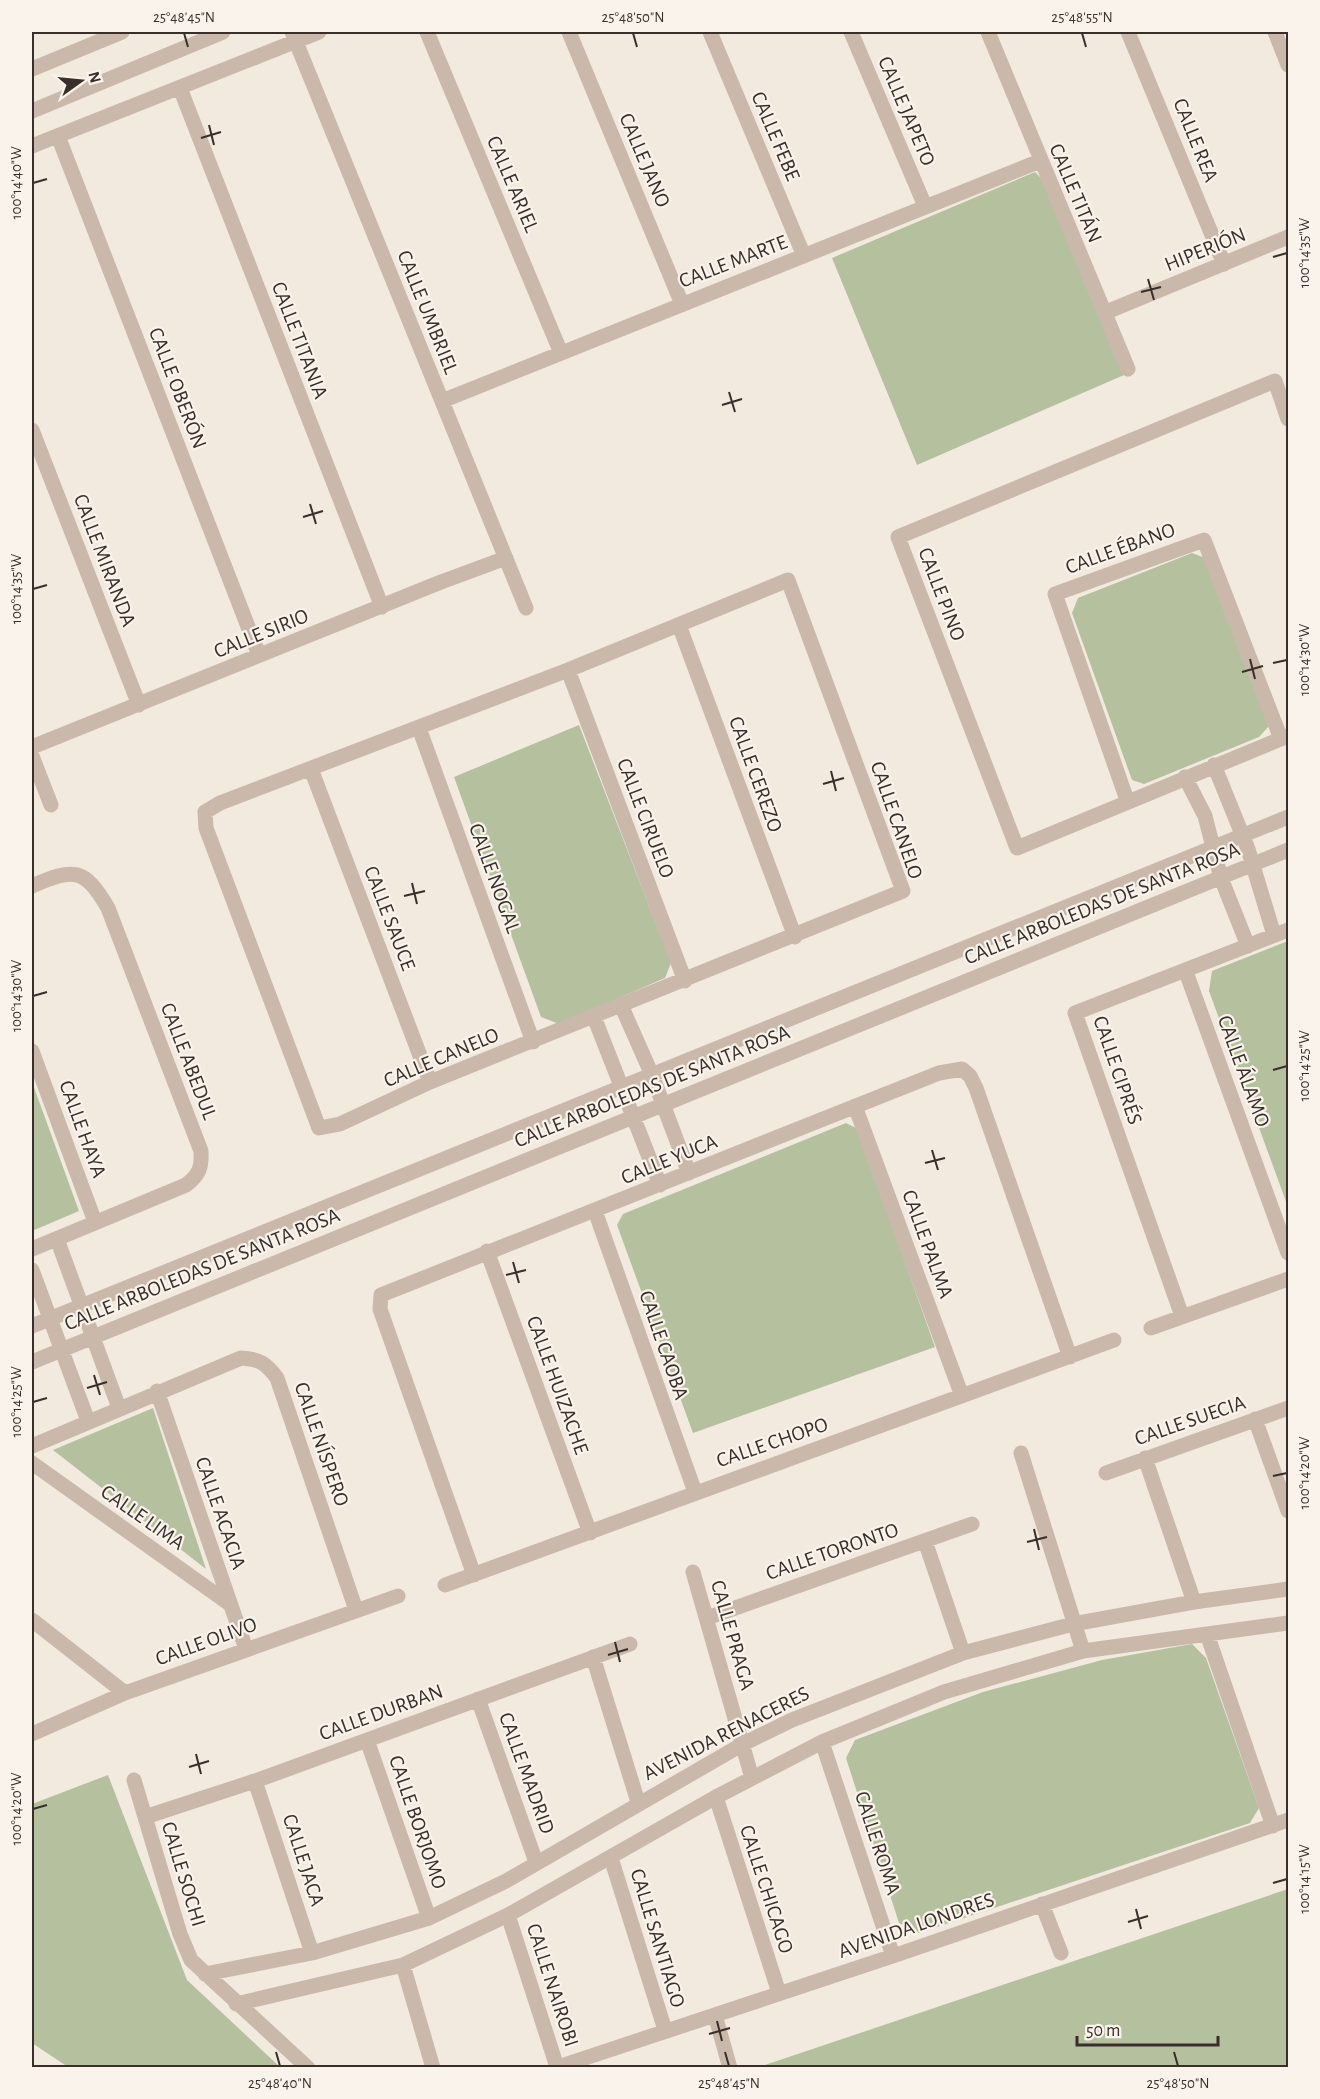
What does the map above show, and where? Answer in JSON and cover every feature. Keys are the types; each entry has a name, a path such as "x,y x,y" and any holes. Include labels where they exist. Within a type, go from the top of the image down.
{"street":[{"path":"32,68 122,32"},
{"path":"32,111 223,32"},
{"path":"32,146 180,88 294,36 319,32"},
{"name":"CALLE ARIEL","path":"427,32 561,352"},
{"name":"CALLE JANO","path":"569,32 682,304"},
{"name":"CALLE FEBE","path":"710,32 804,256"},
{"name":"CALLE JAPETO","path":"851,32 925,206"},
{"name":"CALLE TITÁN","path":"988,32 1128,369"},
{"name":"CALLE REA","path":"1128,32 1224,264"},
{"path":"1275,32 1288,65"},
{"name":"CALLE UMBRIEL","path":"294,36 526,608"},
{"name":"CALLE TITANIA","path":"180,88 382,607"},
{"name":"CALLE OBERÓN","path":"58,136 259,656"},
{"name":"CALLE MARTE","path":"442,401 1040,160"},
{"name":"HIPERIÓN","path":"1104,313 1288,237"},
{"name":"CALLE PINO","path":"1285,737 1127,800 1017,848 898,537 1275,381 1288,419"},
{"name":"CALLE MIRANDA","path":"32,430 139,705"},
{"name":"CALLE ÉBANO","path":"1127,800 1055,594 1204,540 1285,737"},
{"name":"CALLE SIRIO","path":"32,747 506,558"},
{"name":"CALLE CANELO","path":"788,580 903,891 795,937 430,1082 332,1127 319,1128 205,819 205,812 213,806 419,728 679,625 788,580"},
{"name":"CALLE CEREZO","path":"679,625 795,937"},
{"name":"CALLE CIRUELO","path":"568,670 685,981"},
{"name":"CALLE NOGAL","path":"419,728 533,1042"},
{"path":"32,756 51,805"},
{"path":"1214,765 1245,842"},
{"name":"CALLE SAUCE","path":"311,769 430,1082"},
{"path":"1185,777 1200,803 1219,871 1248,946"},
{"name":"CALLE ARBOLEDAS DE SANTA ROSA","path":"32,1326 1212,847 1245,842 1288,817"},
{"name":"CALLE CIPRÉS","path":"1182,1316 1076,1013 1281,933 1245,842"},
{"name":"CALLE ARBOLEDAS DE SANTA ROSA","path":"32,1362 663,1104 1219,871 1253,865 1288,850"},
{"name":"CALLE ABEDUL","path":"32,886 61,873 83,875 95,885 108,908 201,1151 202,1165 197,1177 186,1185 32,1249"},
{"name":"CALLE ÁLAMO","path":"1186,972 1288,1253"},
{"path":"621,1005 652,1075 688,1173"},
{"path":"594,1017 660,1185"},
{"name":"CALLE HAYA","path":"32,1051 95,1222"},
{"name":"CALLE YUCA","path":"474,1575 379,1301 381,1295 950,1069 962,1069 970,1076 1070,1357"},
{"name":"CALLE PALMA","path":"855,1106 962,1396"},
{"name":"CALLE CAOBA","path":"595,1211 695,1492"},
{"path":"57,1239 119,1408"},
{"name":"CALLE HUIZACHE","path":"487,1251 590,1533"},
{"path":"32,1270 88,1421"},
{"path":"1151,1328 1288,1279"},
{"name":"CALLE CHOPO","path":"445,1585 1114,1340"},
{"name":"CALLE NÍSPERO","path":"32,1446 157,1391 241,1358 258,1359 268,1366 277,1378 356,1610"},
{"name":"CALLE ACACIA","path":"157,1391 246,1648"},
{"name":"CALLE SUECIA","path":"1106,1473 1288,1408"},
{"path":"1256,1419 1288,1511"},
{"path":"1021,1452 1083,1651"},
{"path":"1145,1458 1194,1602"},
{"name":"CALLE LIMA","path":"32,1463 231,1605"},
{"name":"CALLE TORONTO","path":"707,1618 972,1524"},
{"path":"925,1541 963,1653"},
{"name":"CALLE PRAGA","path":"693,1572 752,1778"},
{"name":"AVENIDA RENACERES","path":"205,1974 312,1953 429,1918 498,1885 638,1802 743,1744 792,1720 963,1653 1073,1624 1194,1602 1288,1589"},
{"name":"CALLE OLIVO","path":"32,1734 125,1693 246,1648 398,1596"},
{"path":"32,1620 125,1693"},
{"path":"237,2004 403,1965 508,1915 716,1797 822,1742 944,1692 1083,1651 1288,1623"},
{"path":"1207,1634 1273,1826"},
{"name":"CALLE DURBAN","path":"145,1817 255,1781 630,1644"},
{"path":"593,1657 638,1802"},
{"name":"CALLE MADRID","path":"478,1699 536,1862"},
{"name":"CALLE BORJOMO","path":"367,1740 429,1918"},
{"name":"CALLE ROMA","path":"822,1742 893,1956"},
{"name":"CALLE SOCHI","path":"135,1780 180,1934 191,1960 308,2067"},
{"name":"CALLE JACA","path":"255,1781 312,1953"},
{"name":"CALLE CHICAGO","path":"716,1797 779,1993"},
{"name":"AVENIDA LONDRES","path":"556,2067 893,1956 1288,1820"},
{"name":"CALLE SANTIAGO","path":"611,1858 665,2031"},
{"path":"1042,1904 1061,1953"},
{"name":"CALLE NAIROBI","path":"508,1915 556,2067"},
{"path":"403,1965 433,2067"},
{"path":"715,2014 730,2067"}],"green space":[{"path":"1035,172 1044,181 1124,375 917,465 832,258"},
{"path":"1192,553 1208,559 1269,726 1259,737 1144,784 1132,780 1072,613 1078,598"},
{"path":"579,725 671,963 665,978 559,1024 541,1017 454,777"},
{"path":"1288,941 1288,1207 1209,991 1212,971"},
{"path":"32,1082 79,1211 32,1231"},
{"path":"846,1123 858,1129 935,1347 693,1433 617,1225 623,1214"},
{"path":"153,1408 206,1569 53,1450"},
{"path":"1192,1644 1206,1658 1259,1808 1250,1823 919,1933 899,1923 846,1758 855,1740 983,1692 1102,1660"},
{"path":"108,1775 187,1980 280,2067 68,2067 32,2043 32,1804"},
{"path":"1288,1889 1288,2067 759,2067"}]}
